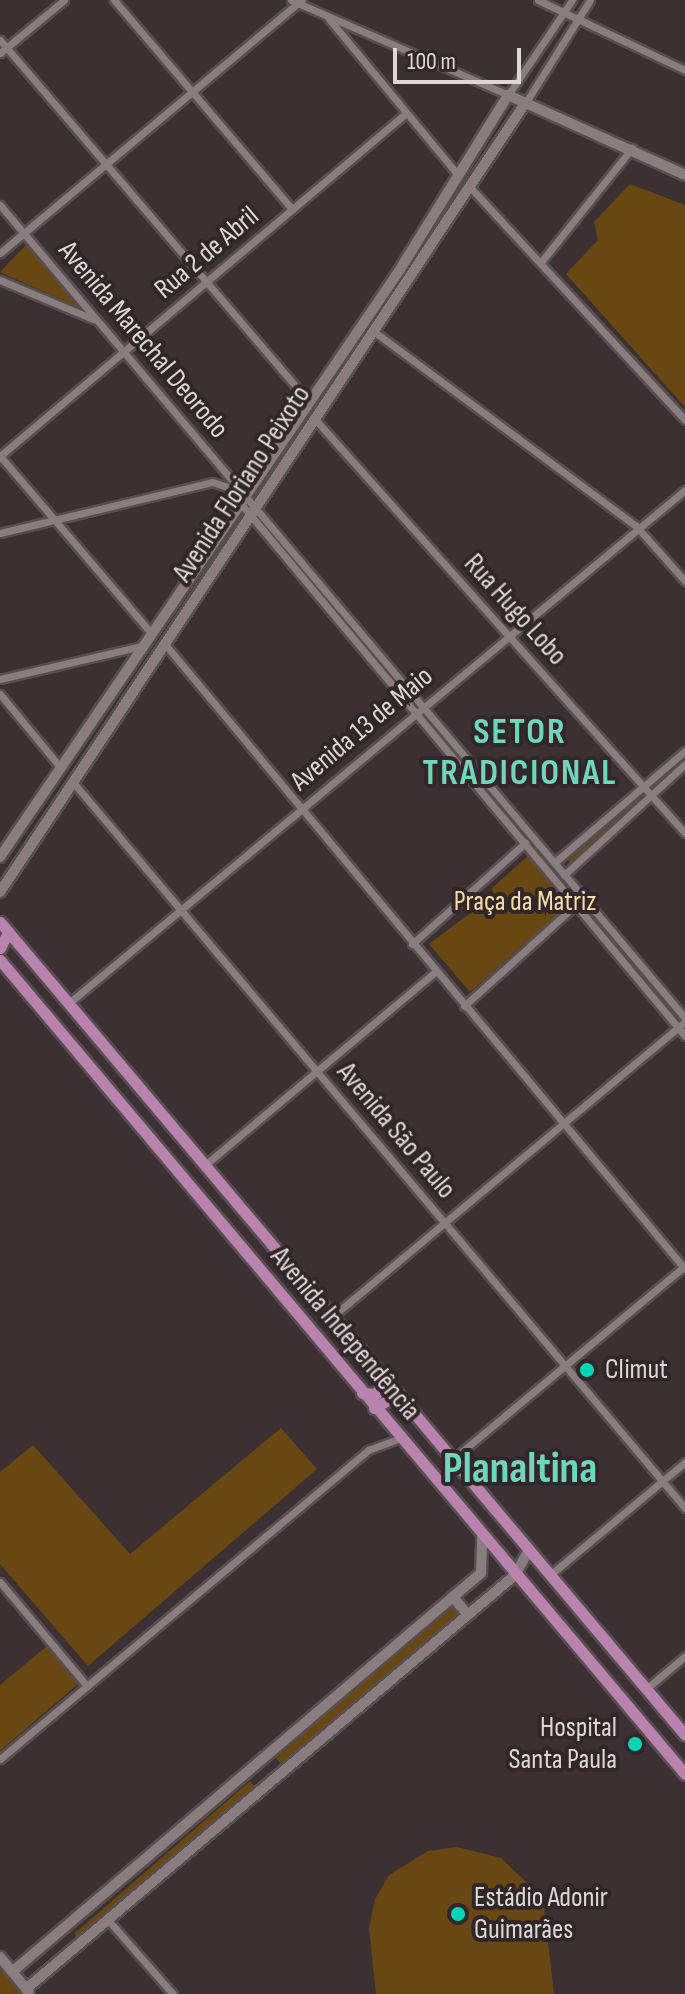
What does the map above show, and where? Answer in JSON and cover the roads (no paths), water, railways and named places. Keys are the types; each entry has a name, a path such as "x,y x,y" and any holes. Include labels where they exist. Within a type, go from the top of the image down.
{"main road":[{"name":"Avenida Independência","path":"0,922 685,1735"},
{"path":"0,948 8,932"},
{"path":"12,974 18,960 31,957"},
{"name":"Avenida Independência","path":"0,960 361,1393 685,1774"},
{"path":"126,1109 139,1106 144,1091"},
{"path":"143,1129 165,1118"},
{"path":"361,1393 376,1394 385,1379"},
{"path":"374,1408 398,1394"},
{"path":"597,1668 615,1654"},
{"path":"608,1681 632,1673"}],"street":[{"path":"3,50 64,0"},
{"path":"114,0 292,209"},
{"path":"538,0 685,70"},
{"name":"Avenida Floriano Peixoto","path":"0,892 121,707 208,582 251,510 393,302 404,275 458,175 572,0"},
{"name":"Avenida Floriano Peixoto","path":"0,857 194,573 307,400 381,295 404,275 469,186 590,0"},
{"path":"0,253 297,1 632,148 685,175"},
{"path":"327,16 458,175"},
{"path":"0,40 3,50 307,400"},
{"name":"Rua 2 de Abril","path":"0,456 405,114"},
{"path":"541,262 632,148"},
{"path":"469,186 685,420"},
{"name":"Avenida Marechal Deorodo","path":"0,205 93,319 124,351 524,844 683,1023"},
{"path":"0,280 93,319"},
{"path":"381,295 393,302"},
{"path":"372,330 636,526 685,581"},
{"path":"340,354 352,360"},
{"path":"325,374 337,381"},
{"name":"Rua Hugo Lobo","path":"313,417 685,833"},
{"path":"0,456 151,633"},
{"name":"Avenida Marechal Deorodo","path":"55,520 212,482 242,497"},
{"name":"Avenida 13 de Maio","path":"69,1003 636,526 685,490"},
{"name":"Avenida Marechal Deorodo","path":"251,510 424,705 584,897 683,1023 685,1036"},
{"path":"0,533 55,520"},
{"path":"194,573 198,583 208,582"},
{"path":"176,599 185,599 188,611"},
{"path":"164,643 435,972 685,1267 453,1459"},
{"path":"0,679 142,646"},
{"path":"0,694 60,767"},
{"path":"107,698 109,710 121,707"},
{"path":"91,721 103,718 106,730"},
{"path":"555,862 685,751"},
{"path":"556,882 685,764"},
{"name":"Avenida São Paulo","path":"72,781 685,1508"},
{"path":"18,830 32,842"},
{"path":"412,944 533,836"},
{"path":"464,1006 584,897"},
{"path":"205,1165 435,972"},
{"path":"333,1316 683,1023"},
{"path":"0,1759 368,1450 401,1438"},
{"path":"550,1575 685,1462"},
{"path":"12,1972 269,1757 481,1573 482,1535"},
{"path":"0,1957 28,1992 108,1920 515,1575 529,1550"},
{"path":"0,1582 87,1686"},
{"path":"453,1597 468,1615"},
{"path":"646,1689 685,1656"},
{"path":"269,1757 281,1773"},
{"path":"248,1774 259,1777 261,1791"},
{"path":"108,1920 173,1994"},
{"path":"66,1927 78,1946"}],"place":[{"name":"Climut","path":"587,1370"},
{"name":"Hospital Santa Paula","path":"635,1744"},
{"name":"Estádio Adonir Guimarães","path":"458,1914"}],"district":[{"name":"SETOR TRADICIONAL","path":"520,752"},
{"name":"Planaltina","path":"520,1469"}],"park label":[{"name":"Praça da Matriz","path":"525,902"}]}
